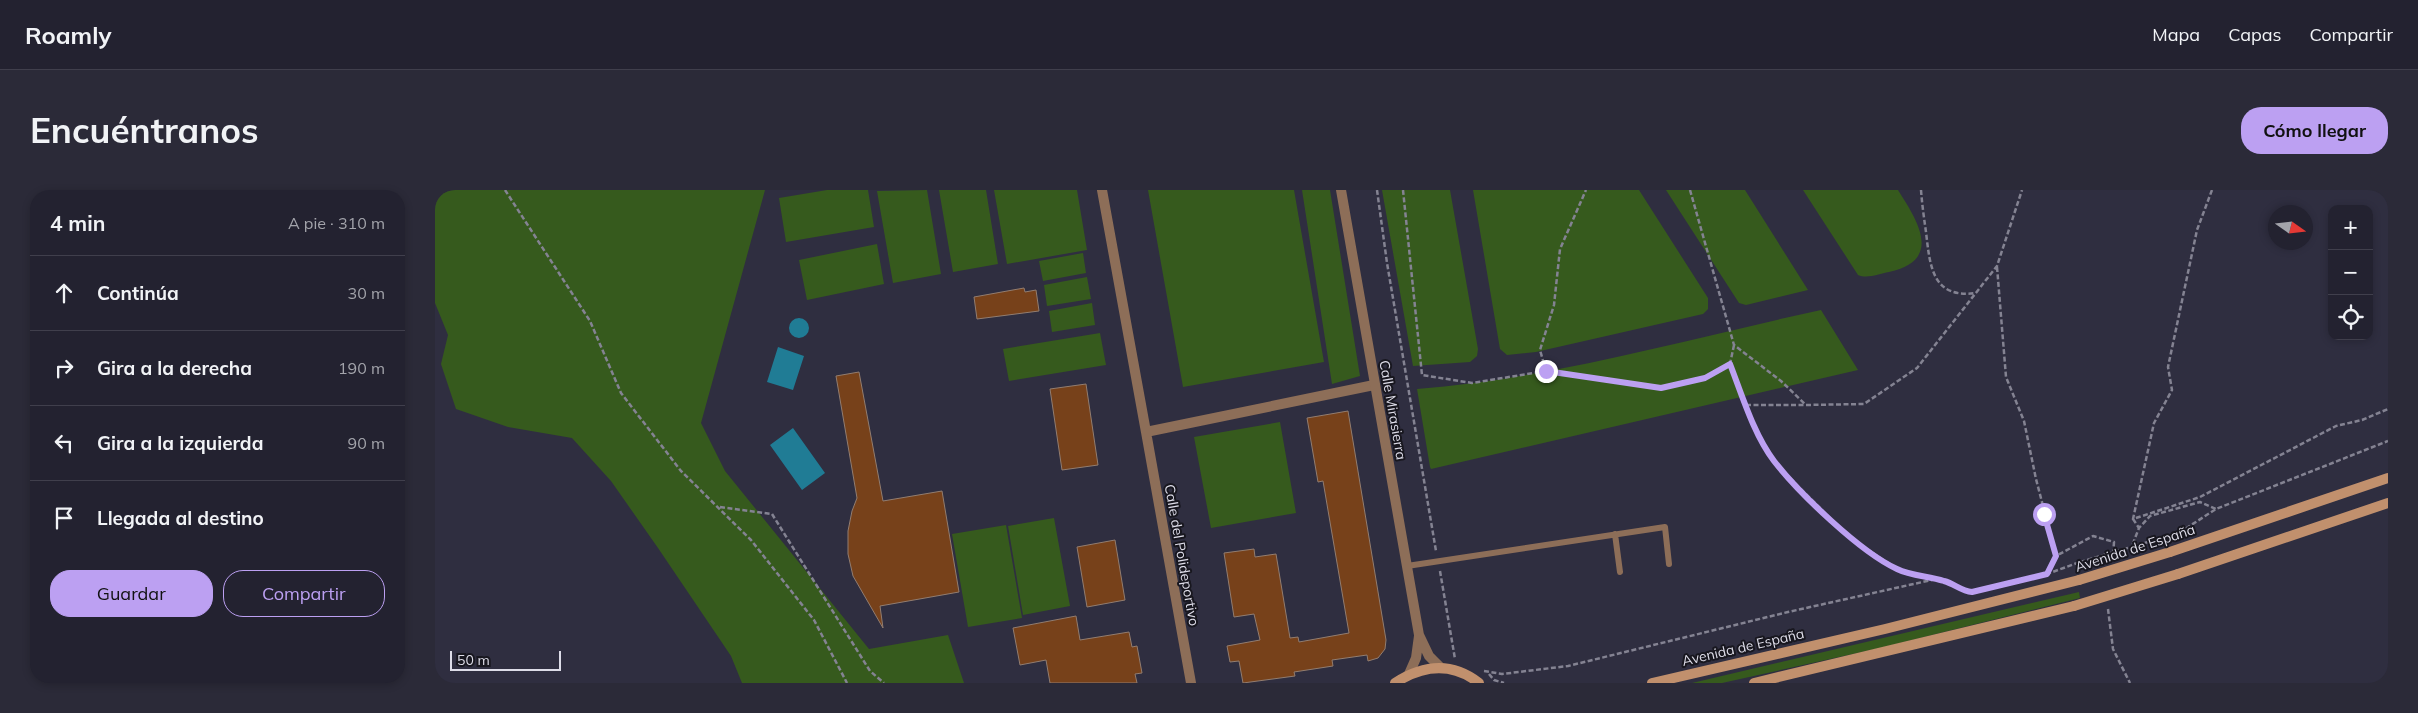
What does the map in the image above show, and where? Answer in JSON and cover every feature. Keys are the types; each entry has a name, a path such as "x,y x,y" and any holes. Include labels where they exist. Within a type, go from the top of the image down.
{"main road":[{"name":"Avenida de España","path":"1652,683 1885,629 2079,580 2169,552 2388,478"},
{"path":"1755,683 2074,606 2178,574 2388,503"},
{"path":"1395,683 1409,674 1424,668 1440,667 1456,670 1479,683"}],"street":[{"name":"Calle del Polideportivo","path":"1102,190 1191,683"},
{"name":"Calle Mirasierra","path":"1341,190 1419,635 1429,656 1440,667"},
{"path":"1146,432 1374,385"},
{"name":"Calle Mirasierra","path":"1409,674 1416,658 1419,635"}],"lane":[{"path":"1407,566 1665,527 1669,564"},
{"path":"1615,534 1620,572"}],"path":[{"path":"505,190 590,321 621,393 681,471 751,540 814,620 847,683"},
{"path":"1377,190 1387,263 1455,658"},
{"path":"1403,190 1422,375 1471,383 1546,371 1661,388 1705,378 1730,364"},
{"path":"1546,371 1540,350 1553,305 1560,249 1586,190"},
{"path":"1690,190 1734,345 1730,364 1746,405 1773,461 1849,537 1897,569 1946,582 1962,591 1972,592 2047,574 2079,562 2165,537 2185,529 2216,509 2388,440"},
{"path":"1921,190 1930,269 1946,289 1961,295 1977,293"},
{"path":"1746,405 1864,404 1917,368 1997,266 2022,190"},
{"path":"2139,528 2133,518 2154,422 2172,390 2169,367 2197,230 2212,190"},
{"path":"1997,266 2006,376 2024,421 2036,479 2056,556"},
{"path":"1734,345 1781,381 1806,405"},
{"path":"2133,518 2200,497 2336,426 2362,420 2388,409"},
{"path":"2129,554 2139,528 2149,516 2200,502 2216,509"},
{"path":"718,507 772,514 871,671 884,683"},
{"path":"2047,574 2056,556 2093,536 2114,542 2113,560"},
{"path":"1479,668 1487,672 1502,674 1568,666 1788,612 1936,579"},
{"path":"2108,607 2113,650 2130,683"},
{"path":"1447,656 1463,661"},
{"path":"1487,672 1494,680 1504,683"}],"green space":[{"path":"435,190 765,190 701,423 725,471 869,649 948,635 964,683 742,683 731,656 658,548 611,481 572,438 508,427 456,409 441,364 448,335 435,303"},
{"path":"827,190 868,190 874,227 786,242 779,198"},
{"path":"927,190 941,274 893,283 877,191"},
{"path":"939,190 986,190 998,264 953,272"},
{"path":"994,190 1077,190 1087,250 1007,264"},
{"path":"1148,190 1294,190 1324,362 1183,387"},
{"path":"1302,190 1330,190 1360,376 1332,384"},
{"path":"1382,190 1450,190 1478,349 1477,356 1470,362 1413,366"},
{"path":"1473,190 1639,190 1708,298 1708,309 1703,314 1536,352 1507,355 1500,349"},
{"path":"1666,190 1745,190 1808,290 1746,305 1739,303"},
{"path":"1803,190 1898,190 1918,226 1921,249 1916,258 1906,266 1869,276 1858,275"},
{"path":"877,244 884,284 807,300 799,260"},
{"path":"1083,253 1086,273 1043,281 1039,261"},
{"path":"1087,277 1091,299 1047,306 1044,285"},
{"path":"1092,303 1095,325 1052,332 1049,311"},
{"path":"1821,310 1858,370 1431,469 1430,467 1417,389 1468,384 1570,367"},
{"path":"1100,333 1106,365 1009,381 1003,349"},
{"path":"1280,422 1296,513 1211,528 1194,437"},
{"path":"1054,518 1070,606 1023,615 1008,526"},
{"path":"1006,525 1022,618 968,627 952,534"},
{"path":"2079,592 2080,598 1880,648 1722,683 1692,683"}],"water":[{"path":"799,318 806,321 809,328 806,335 799,338 792,335 789,328 792,321"},
{"path":"778,347 804,356 793,390 767,382"},
{"path":"793,428 825,473 802,490 770,445"}],"building":[{"path":"1024,288 1025,292 1036,290 1039,311 977,319 974,297"},
{"path":"859,372 883,501 942,491 959,592 880,606 883,628 853,576 848,554 848,531 857,498 836,376"},
{"path":"1086,384 1098,465 1062,470 1050,389"},
{"path":"1348,411 1386,640 1385,649 1378,658 1368,661 1367,655 1332,660 1333,666 1294,672 1295,676 1243,683 1239,661 1230,662 1227,646 1260,640 1254,614 1234,617 1224,553 1254,549 1255,557 1276,554 1290,638 1298,637 1299,642 1349,633 1323,481 1318,482 1307,418"},
{"path":"1115,540 1125,600 1087,607 1077,547"},
{"path":"1076,616 1080,640 1129,632 1132,647 1137,646 1142,673 1135,674 1137,683 1050,683 1046,660 1020,665 1013,628"}],"route":[{"path":"1546,371 1661,388 1705,378 1730,364 1750,417 1773,461 1807,496 1849,537 1897,569 1946,582 1962,591 1972,592 2047,574 2056,556 2044,514"}]}
